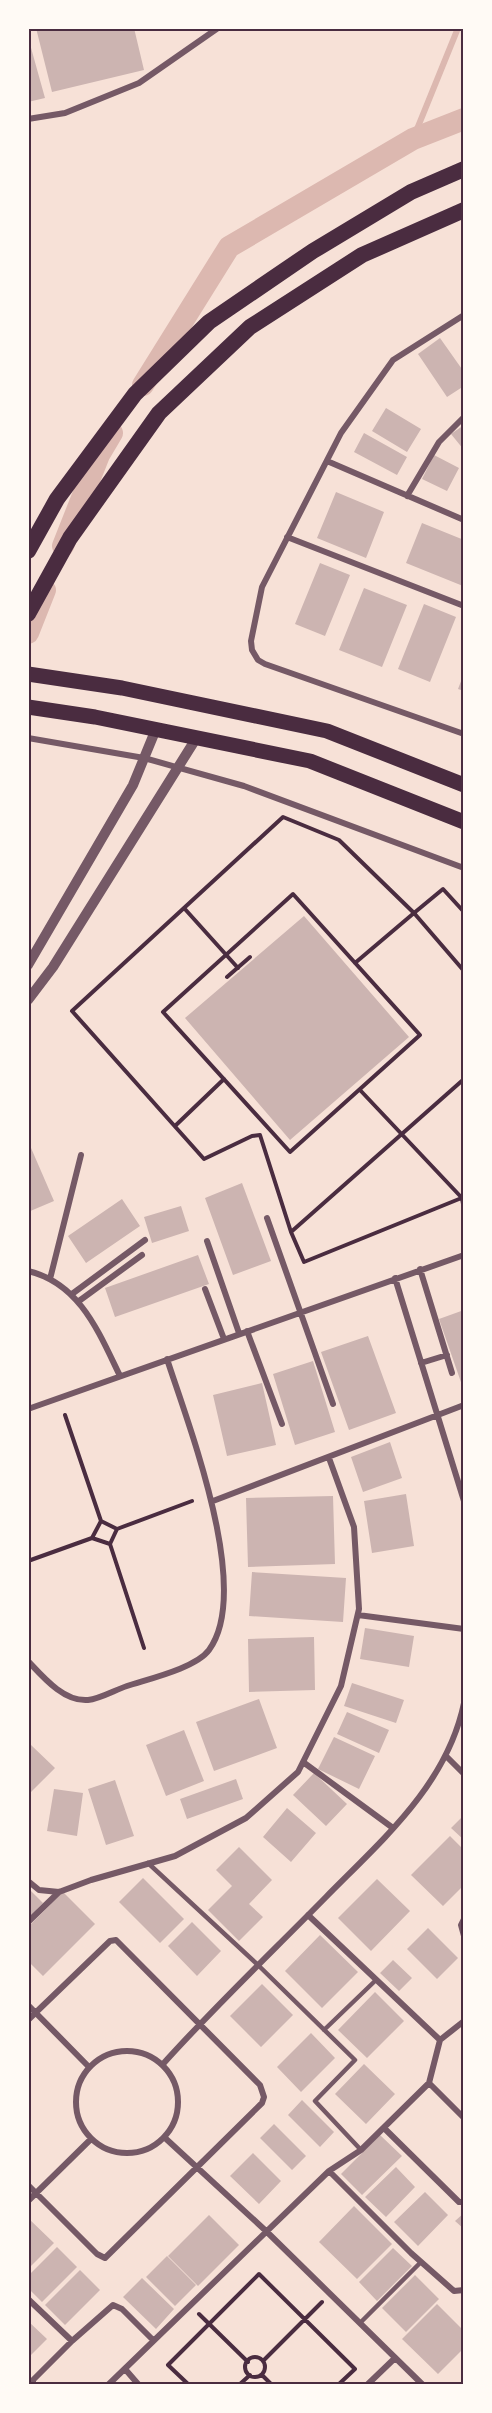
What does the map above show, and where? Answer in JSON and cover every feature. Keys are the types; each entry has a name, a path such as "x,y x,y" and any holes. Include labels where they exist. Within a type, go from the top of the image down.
{"highway":[{"path":"28,551 57,499 135,394 209,322 313,251 411,192 464,169"},
{"path":"28,614 70,538 159,413 250,327 363,255 464,210"}],"main road":[{"path":"28,674 122,688 327,731 464,785"},
{"path":"28,707 95,717 310,761 464,822"}],"street":[{"path":"28,119 65,113 139,83 218,28"},
{"path":"464,315 393,360 341,433 262,587 251,641 252,650 258,660 464,734"},
{"path":"407,496 439,442 464,417"},
{"path":"327,461 464,520"},
{"path":"287,537 464,606"},
{"path":"28,964 133,785 156,729"},
{"path":"28,1000 53,967 196,737"},
{"path":"28,738 144,758 244,786 464,868"},
{"path":"50,1279 81,1155"},
{"path":"267,1218 333,1404"},
{"path":"72,1294 145,1240"},
{"path":"207,1241 282,1424"},
{"path":"79,1301 142,1255"},
{"path":"28,1409 464,1255"},
{"path":"420,1269 452,1373"},
{"path":"28,1271 50,1279 79,1301 95,1325 120,1376"},
{"path":"395,1278 464,1500"},
{"path":"205,1289 224,1339"},
{"path":"421,1363 447,1355"},
{"path":"28,1661 46,1681 68,1696 88,1700 184,1666 208,1651 221,1626 224,1589 213,1501 167,1359"},
{"path":"213,1501 464,1405"},
{"path":"28,1881 39,1890 59,1892 176,1856 246,1818 298,1772 341,1686 358,1615 354,1527 328,1458"},
{"path":"358,1615 464,1629"},
{"path":"163,2064 199,2024 393,1828 434,1777 446,1756 464,1703"},
{"path":"446,1756 464,1774"},
{"path":"303,1762 393,1828"},
{"path":"28,1922 59,1892"},
{"path":"308,1915 440,2040"},
{"path":"464,1919 460,1925 464,1936"},
{"path":"28,2020 110,1941 116,1940 260,2085 264,2097 262,2103 105,2258 97,2254 28,2185"},
{"path":"28,2005 89,2067"},
{"path":"109,2385 328,2171 361,2150 429,2084 440,2040 464,2020"},
{"path":"134,2050 149,2055 163,2064 175,2084 178,2108 174,2124 164,2137 152,2147 136,2153 120,2153 104,2148 91,2139 81,2127 76,2111 78,2088 89,2067 102,2057 117,2051 134,2050"},
{"path":"429,2084 464,2118"},
{"path":"384,2128 459,2202 464,2202"},
{"path":"164,2137 266,2231 422,2385"},
{"path":"28,2201 91,2139"},
{"path":"328,2171 454,2291 464,2290"},
{"path":"28,2299 72,2341"},
{"path":"33,2385 33,2380 72,2341 115,2305 122,2308 153,2340"},
{"path":"368,2385 394,2359"},
{"path":"125,2369 138,2385"}],"lane":[{"path":"148,1863 258,1965 355,2060 315,2101 361,2150"},
{"path":"324,2030 376,1980"},
{"path":"360,2323 421,2262"}],"path":[{"path":"463,1198 304,1262 291,1232 261,1135 252,1136 204,1159 72,1011 283,817 339,840 414,913 464,971"},
{"path":"355,963 443,889 464,912"},
{"path":"293,894 355,963 420,1035 291,1152 163,1012 293,894"},
{"path":"184,908 238,968"},
{"path":"227,977 250,957"},
{"path":"175,1126 224,1079"},
{"path":"291,1232 464,1079"},
{"path":"360,1090 463,1198 464,1210"},
{"path":"65,1415 101,1521 117,1530"},
{"path":"144,1648 110,1544 117,1530 192,1501"},
{"path":"92,1538 101,1521"},
{"path":"28,1561 92,1538 110,1544"},
{"path":"188,2385 168,2365 259,2274 354,2369 339,2385"},
{"path":"263,2361 330,2294"},
{"path":"190,2305 248,2362"},
{"path":"249,2375 246,2369 248,2362 255,2358 263,2361"},
{"path":"262,2375 265,2366 263,2361"},
{"path":"240,2385 249,2375 262,2375 271,2385"}],"building":[{"path":"36,28 134,28 144,70 52,92"},
{"path":"28,37 45,98 28,102"},
{"path":"440,338 464,372 464,386 447,397 418,354"},
{"path":"386,408 421,429 407,452 372,431"},
{"path":"464,425 464,450 451,434"},
{"path":"364,433 407,457 397,475 354,452"},
{"path":"434,455 459,468 447,491 422,479"},
{"path":"336,492 384,512 366,558 317,538"},
{"path":"422,523 464,540 463,586 406,563"},
{"path":"320,563 350,575 325,636 295,624"},
{"path":"364,588 407,605 382,667 339,650"},
{"path":"424,604 456,617 430,682 398,669"},
{"path":"464,676 464,691 458,689"},
{"path":"304,916 409,1037 290,1140 185,1018"},
{"path":"28,1141 54,1201 28,1212"},
{"path":"242,1183 271,1261 233,1275 205,1198"},
{"path":"122,1199 140,1226 86,1263 68,1236"},
{"path":"181,1206 189,1231 152,1243 144,1217"},
{"path":"198,1255 209,1284 115,1317 105,1288"},
{"path":"464,1310 464,1388 463,1388 439,1319"},
{"path":"368,1336 396,1413 349,1430 321,1352"},
{"path":"313,1361 335,1432 295,1445 273,1374"},
{"path":"262,1383 276,1445 227,1456 213,1395"},
{"path":"390,1442 402,1478 363,1492 351,1457"},
{"path":"406,1494 414,1546 372,1553 364,1501"},
{"path":"333,1496 335,1564 248,1567 246,1498"},
{"path":"252,1572 346,1578 343,1622 249,1616"},
{"path":"365,1628 414,1636 409,1667 360,1659"},
{"path":"314,1637 315,1690 249,1692 248,1639"},
{"path":"352,1683 404,1700 396,1723 344,1706"},
{"path":"259,1699 277,1748 214,1771 196,1722"},
{"path":"347,1712 389,1730 379,1753 337,1734"},
{"path":"184,1730 204,1781 166,1796 146,1745"},
{"path":"334,1737 375,1756 359,1789 318,1769"},
{"path":"31,1745 55,1768 28,1795 28,1747"},
{"path":"314,1773 347,1804 326,1826 293,1795"},
{"path":"236,1779 243,1799 187,1819 180,1799"},
{"path":"115,1780 134,1836 106,1845 88,1789"},
{"path":"54,1789 83,1793 77,1836 47,1831"},
{"path":"287,1808 316,1833 291,1862 263,1837"},
{"path":"464,1815 464,1840 451,1828"},
{"path":"450,1836 464,1850 464,1885 443,1906 411,1875"},
{"path":"239,1847 272,1880 249,1904 263,1917 239,1941 208,1910 232,1886 216,1870"},
{"path":"143,1878 184,1919 160,1943 119,1902"},
{"path":"377,1879 410,1911 371,1951 338,1918"},
{"path":"28,1888 43,1903 28,1918"},
{"path":"63,1892 95,1924 43,1976 28,1961 28,1927"},
{"path":"192,1922 221,1951 197,1976 168,1946"},
{"path":"428,1928 458,1958 437,1979 407,1949"},
{"path":"320,1935 358,1972 322,2008 285,1971"},
{"path":"393,1960 412,1978 399,1991 380,1973"},
{"path":"262,1984 293,2015 261,2047 230,2016"},
{"path":"375,1992 404,2021 367,2058 338,2030"},
{"path":"311,2033 335,2058 301,2092 277,2067"},
{"path":"364,2064 395,2094 366,2124 335,2094"},
{"path":"302,2100 334,2132 320,2147 288,2115"},
{"path":"274,2124 306,2156 292,2170 260,2138"},
{"path":"380,2135 402,2156 362,2195 341,2174"},
{"path":"253,2153 281,2181 259,2204 230,2176"},
{"path":"396,2167 415,2187 386,2217 365,2197"},
{"path":"425,2192 448,2215 418,2246 394,2222"},
{"path":"354,2206 392,2244 357,2279 319,2242"},
{"path":"464,2213 464,2229 455,2221"},
{"path":"209,2215 239,2245 198,2286 168,2256"},
{"path":"28,2218 54,2243 28,2269"},
{"path":"57,2247 77,2267 42,2302 28,2288 28,2276"},
{"path":"393,2248 412,2266 377,2301 359,2282"},
{"path":"167,2256 196,2285 175,2306 146,2277"},
{"path":"80,2270 100,2290 65,2325 45,2305"},
{"path":"415,2275 439,2299 406,2332 382,2308"},
{"path":"142,2278 174,2309 156,2329 123,2297"},
{"path":"437,2304 464,2331 464,2348 438,2374 402,2339"},
{"path":"28,2321 47,2339 28,2358"}],"waterway":[{"path":"413,139 458,28"},
{"path":"143,385 229,247 413,139 464,119"},
{"path":"63,546 99,455 112,433"},
{"path":"28,633 45,590"}]}
